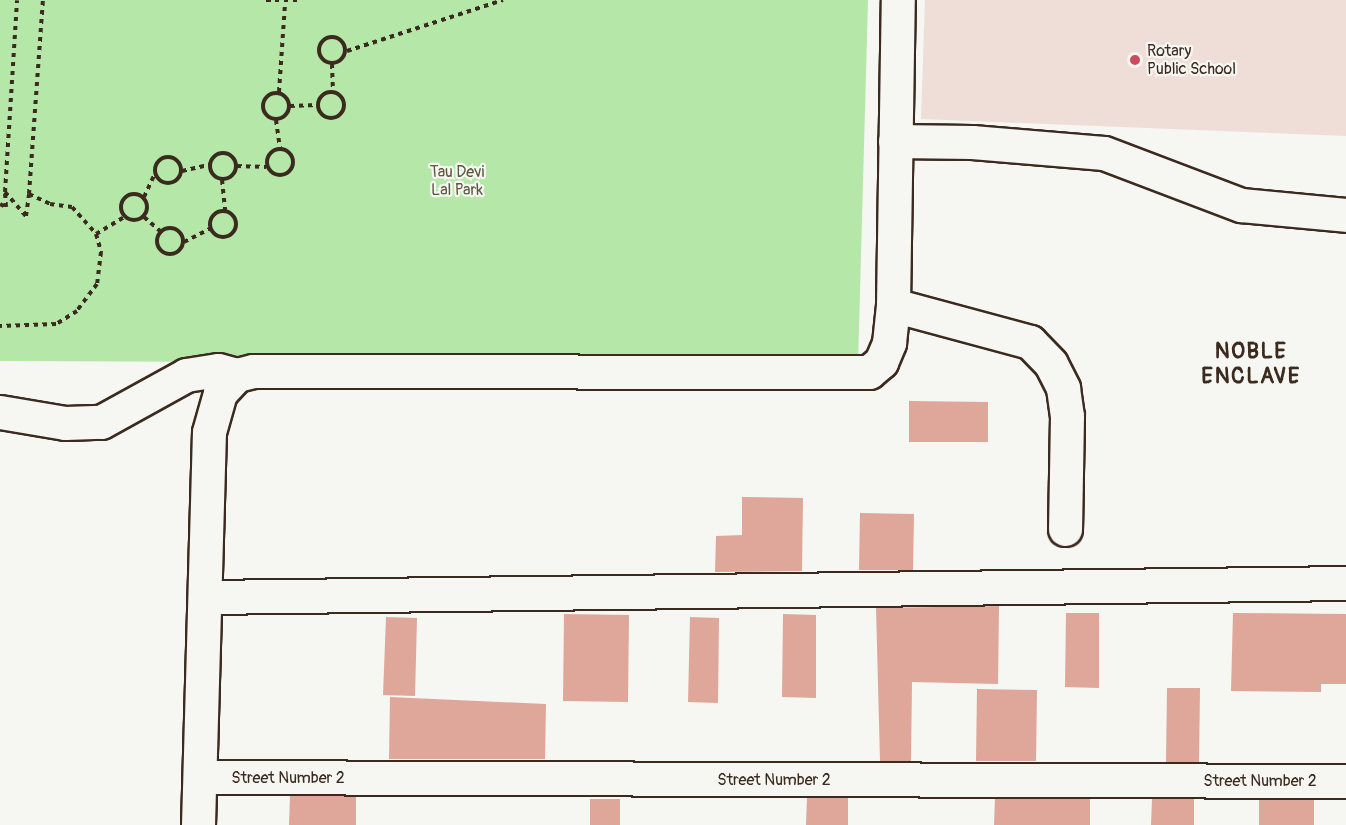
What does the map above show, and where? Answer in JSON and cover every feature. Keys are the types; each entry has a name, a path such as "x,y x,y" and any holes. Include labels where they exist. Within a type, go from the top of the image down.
{"street":[{"path":"0,412 65,423 101,422 186,375 218,370 237,375 259,371 850,374 870,372 882,362 893,305 898,0"},
{"path":"895,141 972,142 1104,153 1241,204 1346,215"},
{"path":"893,305 1030,342 1051,364 1063,388 1067,416 1065,529"},
{"path":"198,825 208,432 219,393 237,375"},
{"path":"205,597 1346,583"},
{"name":"Street Number 2","path":"201,777 1346,781"}],"path":[{"path":"0,204 6,207 17,0"},
{"path":"5,192 26,216 43,0"},
{"path":"266,0 285,3 298,0"},
{"path":"332,64 342,60 347,51 503,0"},
{"path":"285,3 279,92 290,106"},
{"path":"332,64 319,55 323,40 334,36 347,51"},
{"path":"332,64 333,91 345,106 341,115 330,119 321,114 317,105 321,95 333,91"},
{"path":"279,92 267,96 262,105 266,115 276,120 285,117 290,106"},
{"path":"290,106 317,105"},
{"path":"276,120 280,148"},
{"path":"237,166 232,177 222,180 212,175 209,165 213,155 225,152 237,166 266,167 279,176 290,172 294,163 290,153 280,148 270,152 266,167"},
{"path":"144,197 155,175 158,160 168,156 178,161 182,171 177,181 168,184 155,175"},
{"path":"182,171 209,165"},
{"path":"222,180 225,210"},
{"path":"124,217 120,206 124,196 134,192 144,197 148,207 144,217"},
{"path":"0,326 56,324 77,311 97,284 101,252 96,234 72,207 50,204 29,194"},
{"path":"210,229 222,238 233,235 237,225 233,215 225,210"},
{"path":"184,242 172,227 160,231 156,241 160,251 170,255 179,252 184,242 210,229 214,214 225,210"},
{"path":"96,234 124,217 133,220 144,217"},
{"path":"144,217 160,231"}],"shaded area":[{"name":"Rotary Public School","path":"925,0 1346,0 1346,136 921,119"}],"green space":[{"name":"Tau Devi Lal Park","path":"0,0 868,0 858,364 0,361"}],"building":[{"path":"909,401 988,402 988,442 909,442"},
{"path":"742,497 803,498 802,571 715,572 716,536 742,535"},
{"path":"860,513 914,514 913,570 859,570"},
{"path":"999,606 998,684 912,682 911,761 880,761 876,608"},
{"path":"1066,613 1099,613 1099,688 1065,687"},
{"path":"1233,613 1346,614 1346,684 1321,684 1321,692 1231,691"},
{"path":"564,614 629,615 628,702 563,701"},
{"path":"783,614 816,615 816,698 782,697"},
{"path":"386,617 417,618 415,696 383,695"},
{"path":"690,617 719,618 718,703 688,702"},
{"path":"1167,688 1200,688 1199,762 1166,762"},
{"path":"977,689 1037,690 1036,761 976,761"},
{"path":"390,697 546,704 545,759 389,759"},
{"path":"290,796 356,796 356,825 289,825"},
{"path":"807,798 848,798 848,825 806,825"},
{"path":"590,799 620,799 620,825 590,825"},
{"path":"995,799 1090,799 1090,825 994,825"},
{"path":"1152,799 1194,799 1194,825 1151,825"},
{"path":"1259,799 1314,800 1314,825 1259,825"}],"place":[{"name":"Rotary Public School","path":"1135,60"}],"district":[{"name":"NOBLE ENCLAVE","path":"1251,364"}]}
